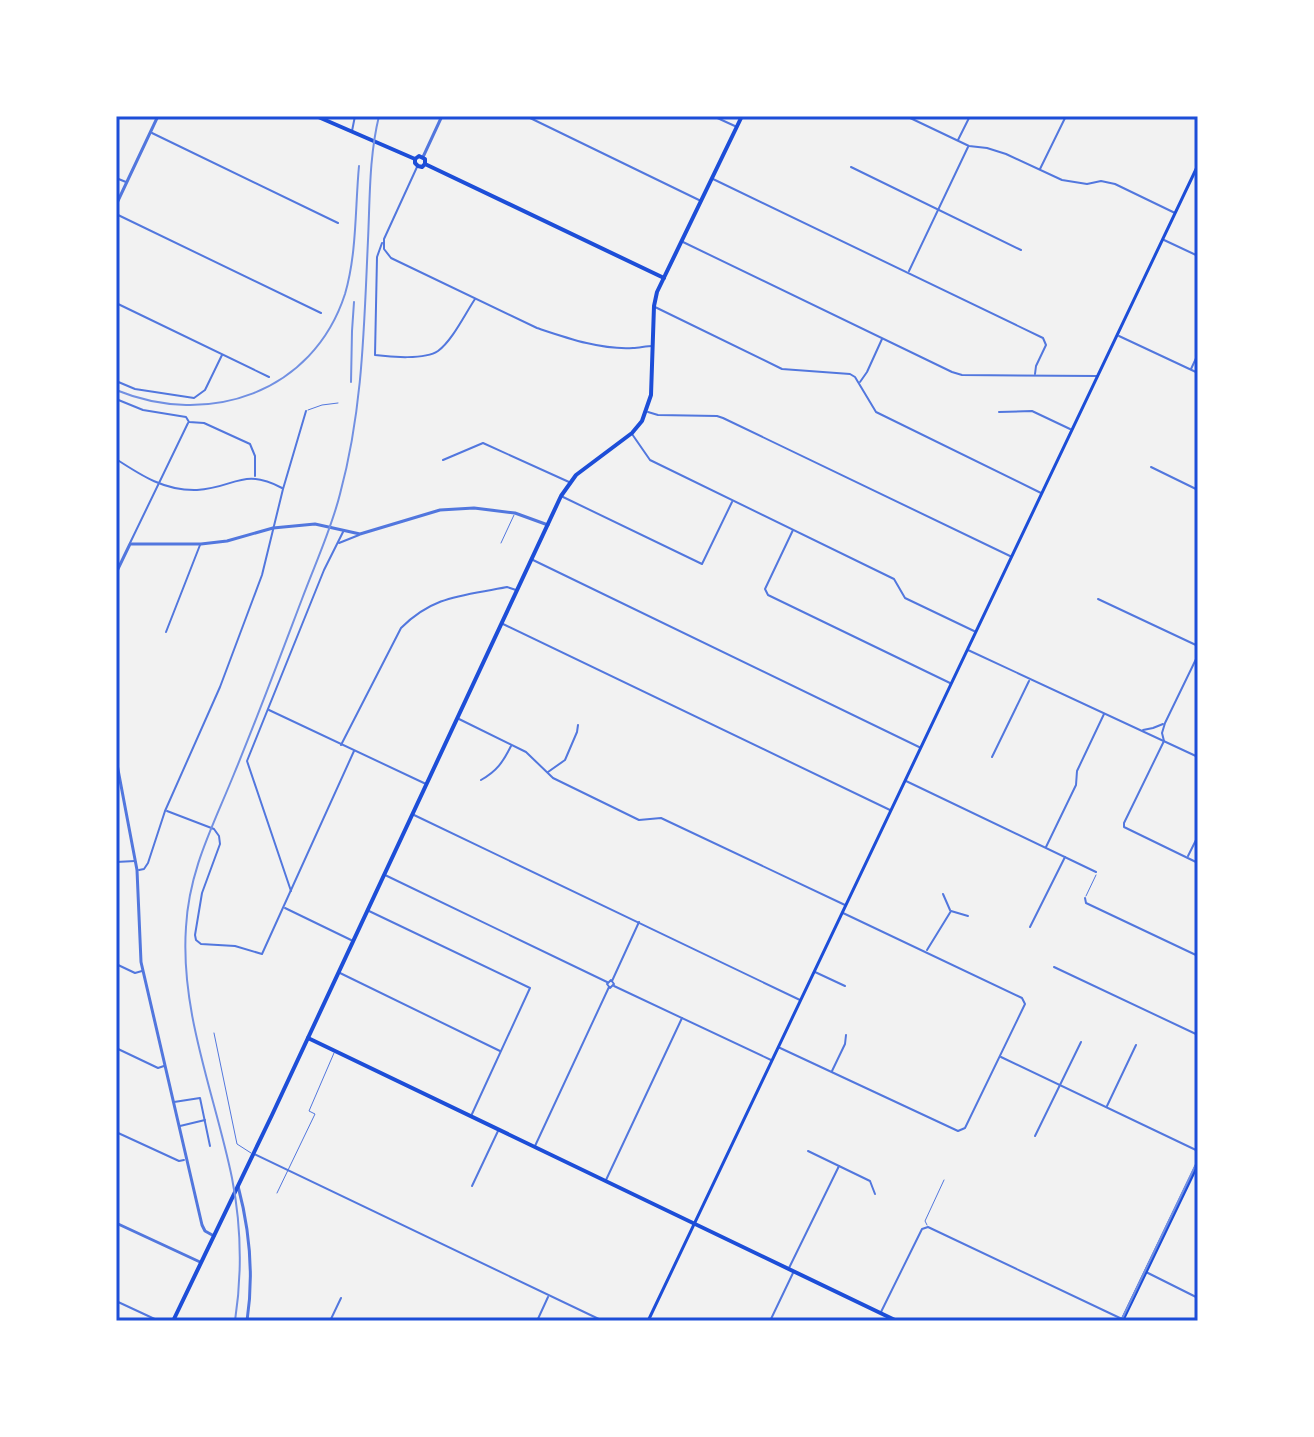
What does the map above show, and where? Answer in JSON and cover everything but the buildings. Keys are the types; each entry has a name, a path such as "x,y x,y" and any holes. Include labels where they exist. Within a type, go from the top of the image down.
{"main road":[{"path":"316,116 415,159"},
{"path":"173,1321 561,496 584,468 632,433 642,421 651,395 657,292 742,116"},
{"path":"415,159 423,157 425,164"},
{"path":"415,159 418,166 425,164"},
{"path":"425,164 664,278"},
{"path":"648,1321 1094,381 1196,175 1198,165"},
{"path":"308,1038 897,1321"},
{"path":"1123,1320 1195,1177 1198,1163"}],"street":[{"path":"116,205 158,116"},
{"path":"353,133 355,116"},
{"path":"423,157 442,116"},
{"path":"526,116 701,201"},
{"path":"713,116 737,127"},
{"path":"906,116 969,146 1006,154 1062,180 1115,184 1175,213"},
{"path":"958,141 970,116"},
{"path":"1040,170 1066,116"},
{"path":"151,133 338,223"},
{"path":"908,273 969,146"},
{"path":"418,166 377,257 375,355 420,356 437,352 476,298"},
{"path":"851,167 1021,250"},
{"path":"116,178 127,183"},
{"path":"712,179 1043,338 1046,345 1035,375"},
{"path":"116,214 321,313"},
{"path":"384,239 384,249 391,258 537,328 603,346 653,346"},
{"path":"1163,239 1198,256"},
{"path":"682,242 952,372 962,375 1097,376"},
{"path":"116,303 269,377"},
{"path":"654,306 782,369 850,374 855,377 876,412 1041,493"},
{"path":"1117,335 1198,373"},
{"path":"859,383 882,339"},
{"path":"1190,370 1198,354"},
{"path":"116,381 135,389 194,398 205,390 222,355"},
{"path":"855,377 867,372"},
{"path":"116,399 143,410 186,417 189,422"},
{"path":"137,870 144,869 148,863 165,811 220,687 262,575 306,411"},
{"path":"999,412 1032,411 1072,429"},
{"path":"646,412 723,418 1011,557"},
{"path":"189,422 204,423 250,444 255,456 255,477"},
{"path":"116,573 189,422"},
{"path":"632,433 650,460 894,579 905,598 975,632"},
{"path":"443,460 483,443 570,483"},
{"path":"116,459 146,479 180,489 200,490 255,477 283,489"},
{"path":"1151,467 1198,490"},
{"path":"561,496 702,564 733,500"},
{"path":"339,543 440,510 474,508 515,513 548,525"},
{"path":"130,544 201,544 227,541 273,528 315,524 360,534"},
{"path":"793,530 765,589 768,595 951,683"},
{"path":"291,891 247,761 324,570 343,531"},
{"path":"166,632 201,544"},
{"path":"531,560 920,747"},
{"path":"341,745 401,628 414,614 442,599 507,587 517,590"},
{"path":"1098,599 1198,646"},
{"path":"502,624 891,811"},
{"path":"967,650 1198,757"},
{"path":"1198,655 1165,723 1162,733 1164,741 1124,823 1124,827 1198,863"},
{"path":"992,757 1030,680"},
{"path":"267,710 427,784"},
{"path":"1046,847 1076,785 1077,771 1105,713"},
{"path":"458,719 526,752 553,778 639,820 661,818 845,905"},
{"path":"1141,730 1165,723"},
{"path":"548,773 565,760 578,725"},
{"path":"481,780 502,765 511,745"},
{"path":"165,811 214,829 219,836 220,844 202,893 196,940 201,944 235,946 262,954 354,751"},
{"path":"116,759 136,861 141,962 202,1225 214,1236"},
{"path":"905,780 1096,872"},
{"path":"413,814 800,1000"},
{"path":"1187,858 1198,836"},
{"path":"1030,927 1065,856"},
{"path":"116,862 136,861"},
{"path":"384,875 607,982 612,981"},
{"path":"943,894 951,911 968,916"},
{"path":"1085,898 1086,903 1198,956"},
{"path":"284,907 354,941"},
{"path":"368,910 530,988 471,1116"},
{"path":"926,951 951,911"},
{"path":"778,1047 958,1131 965,1128 1025,1004 1025,1000 842,912"},
{"path":"614,986 612,981 640,921"},
{"path":"116,964 135,973 143,971"},
{"path":"1054,967 1198,1035"},
{"path":"814,971 845,986"},
{"path":"339,973 500,1051"},
{"path":"534,1147 609,987 607,982"},
{"path":"609,987 614,986 772,1060"},
{"path":"605,1181 682,1018"},
{"path":"832,1072 846,1035"},
{"path":"1035,1136 1081,1042"},
{"path":"1106,1107 1136,1045"},
{"path":"116,1048 158,1068 166,1066"},
{"path":"1000,1056 1198,1151"},
{"path":"174,1102 200,1098 210,1146"},
{"path":"179,1127 205,1120"},
{"path":"472,1186 498,1130"},
{"path":"116,1132 179,1161 187,1159"},
{"path":"808,1151 870,1181 875,1194"},
{"path":"254,1154 603,1321"},
{"path":"770,1321 839,1166"},
{"path":"238,1186 251,1256 247,1321"},
{"path":"229,1203 237,1201 243,1205"},
{"path":"116,1223 201,1263"},
{"path":"881,1313 922,1229 928,1227 1123,1320"},
{"path":"1146,1272 1198,1298"},
{"path":"537,1321 549,1295"},
{"path":"330,1321 341,1298"},
{"path":"116,1301 159,1321"}],"lane":[{"path":"306,411 338,403"},
{"path":"501,543 515,513"},
{"path":"1085,898 1096,872"},
{"path":"214,1033 237,1144 254,1154"},
{"path":"277,1193 315,1114 309,1111 335,1051"},
{"path":"928,1227 925,1221 944,1180"}],"tram line":[{"path":"1121,1321 1198,1160"}],"railway":[{"path":"235,1321 240,1268 237,1213 232,1178 200,1054 188,991 188,906 203,849 327,534 348,462 358,399 370,178 379,116"},
{"path":"116,390 151,401 186,405 220,402 253,393 283,378 309,356 330,328 345,294 354,247 359,166"},
{"path":"351,382 354,302"}]}
